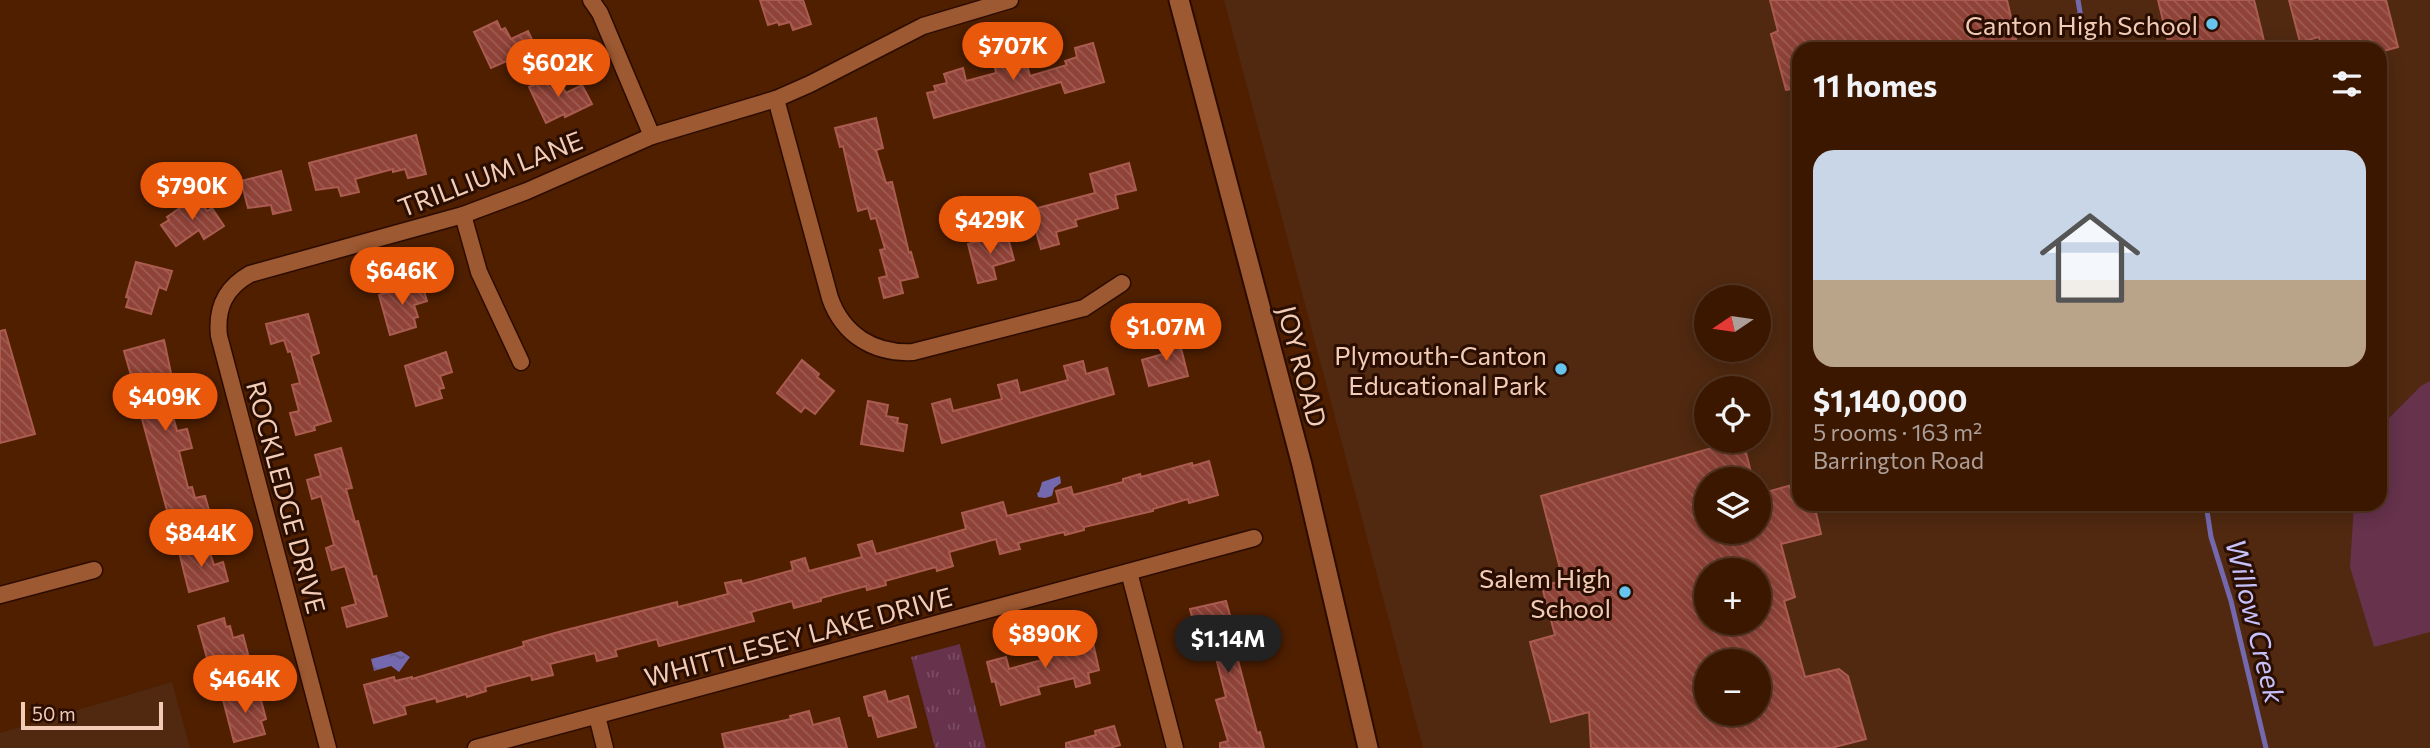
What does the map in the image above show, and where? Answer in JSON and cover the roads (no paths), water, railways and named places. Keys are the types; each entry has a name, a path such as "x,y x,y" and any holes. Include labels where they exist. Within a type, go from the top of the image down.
{"street":[{"path":"591,0 600,13 652,136"},
{"name":"TRILLIUM LANE","path":"224,299 231,288 250,274 463,215 527,191 652,136 776,99 923,26 1010,0"},
{"name":"JOY ROAD","path":"1180,0 1306,483 1368,748"},
{"path":"776,99 830,298 840,321 865,343 897,353 913,352 1084,308 1122,283"},
{"path":"463,215 479,272 521,362"},
{"name":"ROCKLEDGE DRIVE","path":"224,299 218,322 219,336 328,748"},
{"name":"WHITTLESEY LAKE DRIVE","path":"476,748 1254,538"},
{"path":"0,595 94,570"},
{"path":"1129,572 1175,748"},
{"path":"597,716 605,748"}],"water":[{"path":"1060,476 1061,483 1054,488 1052,496 1038,497 1042,482"},
{"path":"401,651 410,657 399,672 391,666 374,671 371,659"}],"waterway":[{"name":"Willow Creek","path":"2078,0 2085,42"},
{"name":"Willow Creek","path":"2207,511 2211,537 2231,601 2266,748"}],"place":[{"name":"Canton High School","path":"2212,24"},
{"name":"Plymouth-Canton Educational Park","path":"1561,369"},
{"name":"Salem High School","path":"1625,592"}]}
